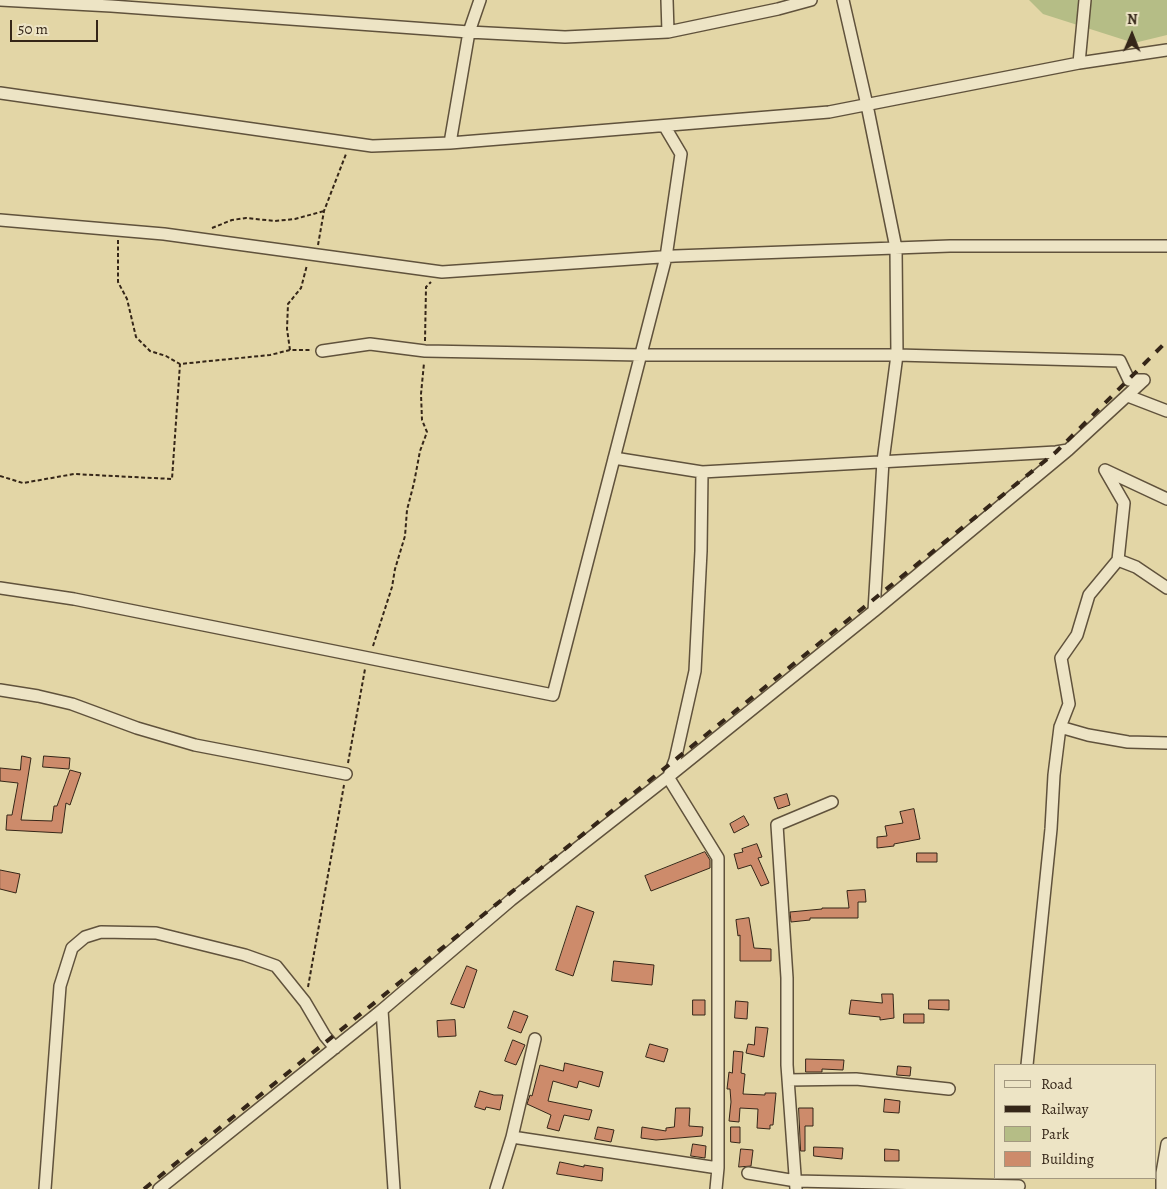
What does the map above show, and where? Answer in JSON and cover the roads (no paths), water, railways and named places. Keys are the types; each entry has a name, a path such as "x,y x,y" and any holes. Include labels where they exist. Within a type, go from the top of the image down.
{"street":[{"path":"0,0 565,37 668,32 778,9 811,0"},
{"path":"450,143 470,32 480,0"},
{"path":"667,0 668,32"},
{"path":"843,0 867,105 896,248 897,355 883,461 874,611"},
{"path":"1079,63 1085,0"},
{"path":"0,93 372,146 450,143 665,127 830,112 1079,63 1167,50"},
{"path":"0,588 74,599 553,695 666,257 681,154 665,127"},
{"path":"0,220 200,238 442,272 666,257 950,246 1167,246"},
{"path":"159,1189 382,1010 510,900 668,777 874,611 1068,450 1144,380 1129,380 1120,361 897,355 641,356 425,351 370,344 322,351"},
{"path":"1128,396 1167,411"},
{"path":"614,458 702,472 1068,450"},
{"path":"1027,1064 1051,829 1054,775 1060,727 1069,704 1061,658 1077,635 1090,595 1118,560 1124,503 1106,470 1167,499"},
{"path":"668,777 675,760 695,671 701,550 702,472"},
{"path":"1118,560 1136,568 1167,588"},
{"path":"0,690 72,704 137,728 195,745 346,774"},
{"path":"1060,727 1088,735 1128,742 1167,743"},
{"path":"668,777 718,858 718,1168 716,1189"},
{"path":"796,1185 787,1065 788,978 778,825 832,802"},
{"path":"45,1189 60,986 72,948 85,937 101,932 156,932 245,954 276,966 305,1002 325,1036 335,1048"},
{"path":"382,1010 394,1189"},
{"path":"496,1189 512,1137 535,1039"},
{"path":"788,1080 856,1080 949,1089"},
{"path":"512,1137 718,1168"},
{"path":"1162,1189 1162,1173 1167,1144"},
{"path":"748,1173 796,1185 1019,1184"}],"railway":[{"path":"144,1189 1056,452 1167,341"}]}
